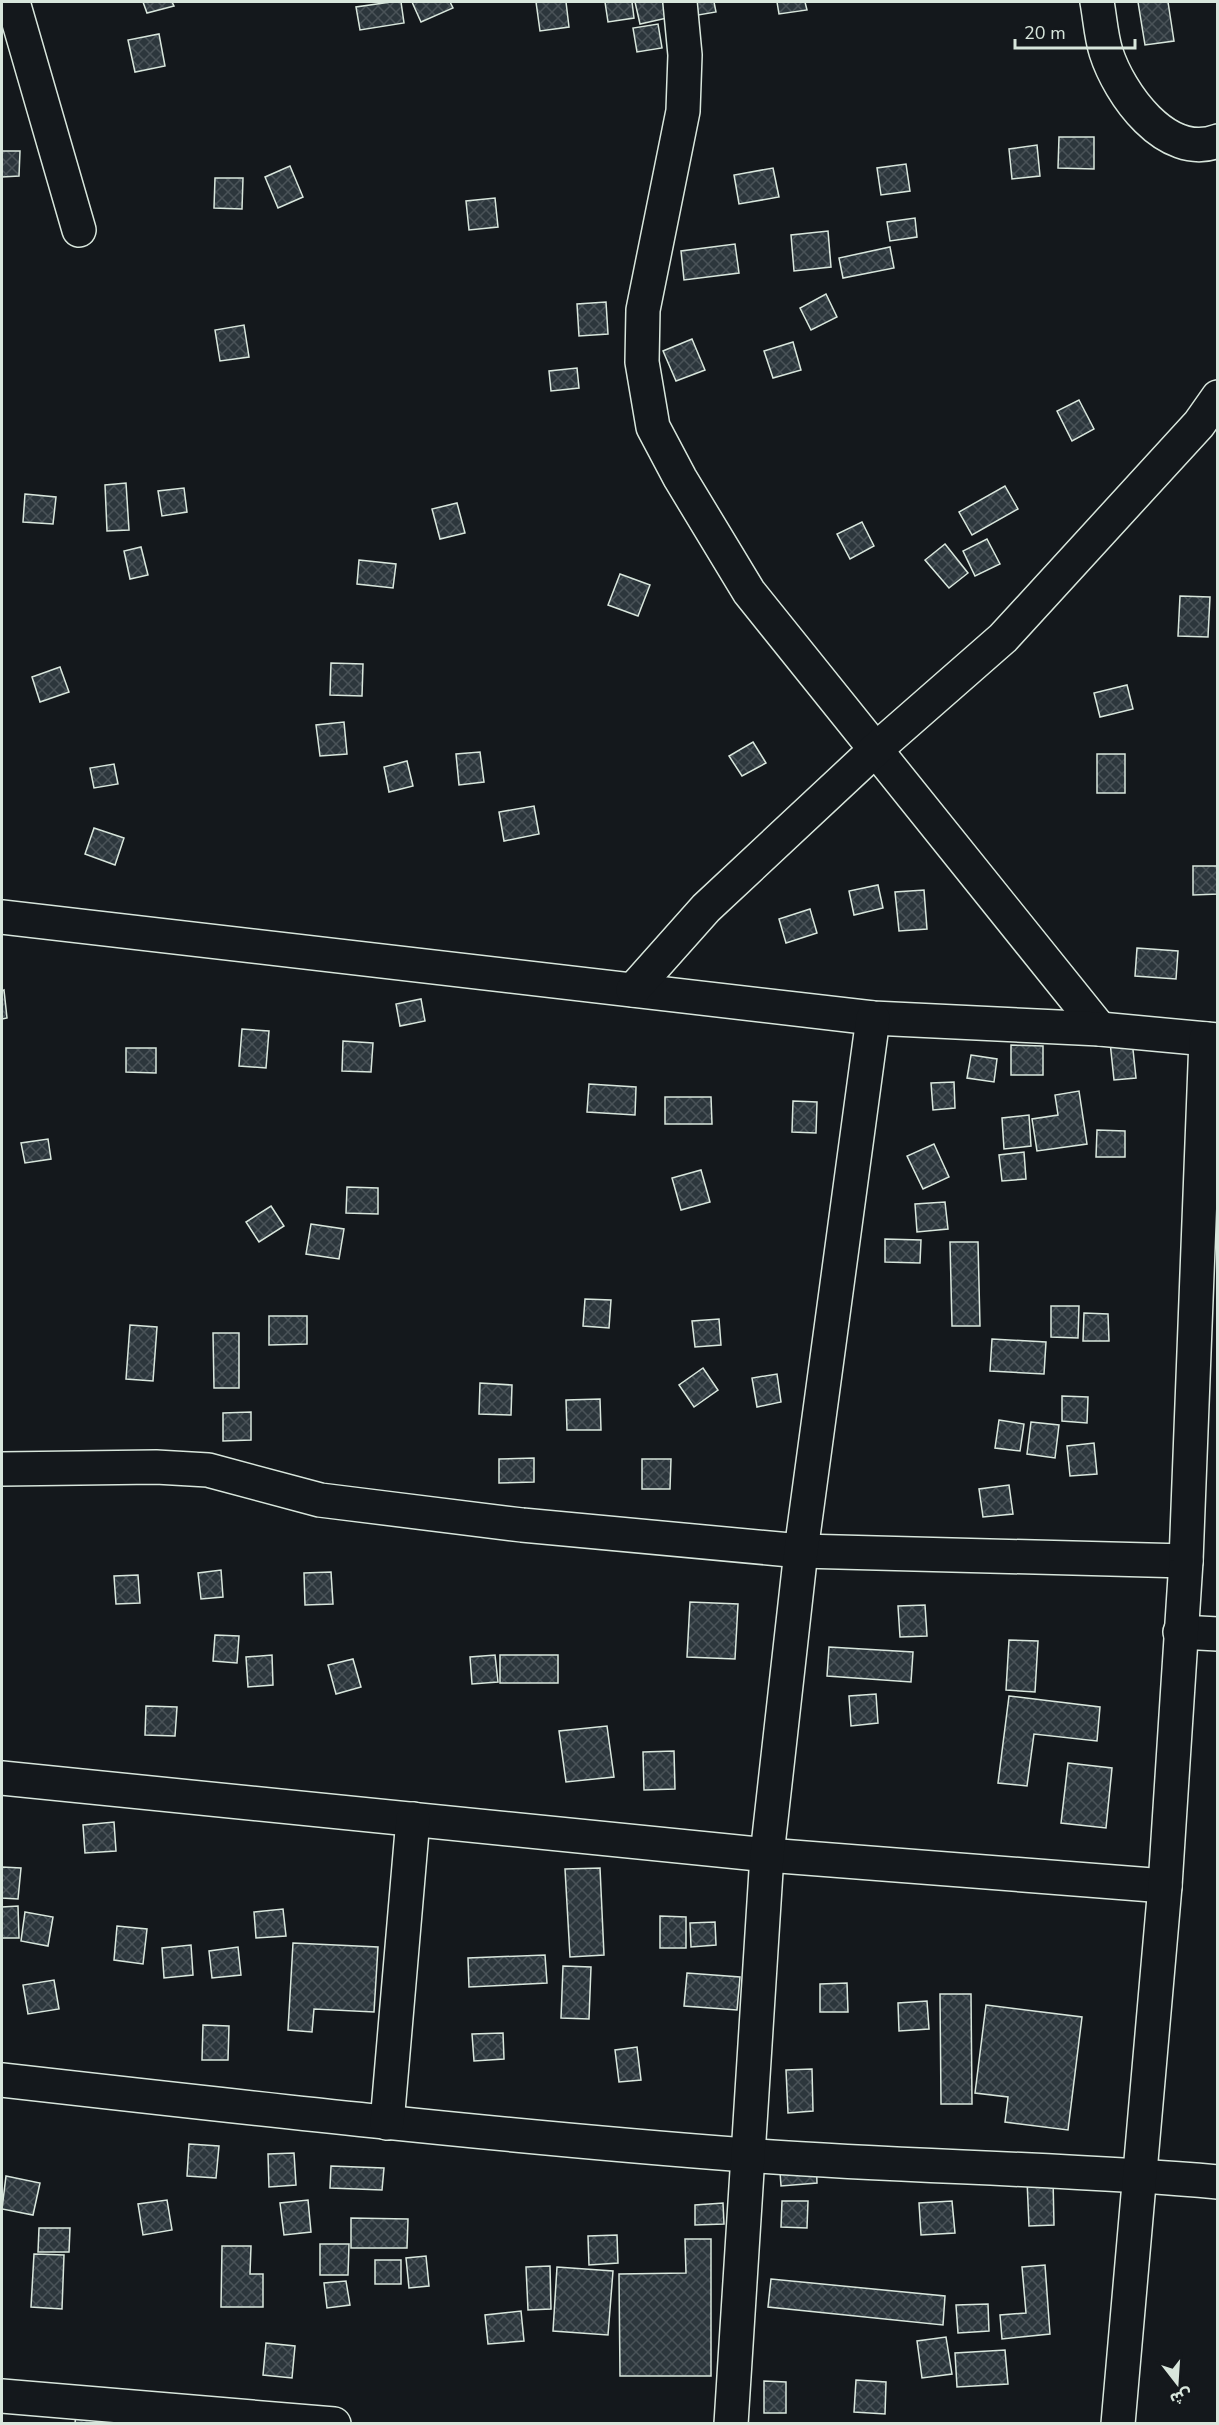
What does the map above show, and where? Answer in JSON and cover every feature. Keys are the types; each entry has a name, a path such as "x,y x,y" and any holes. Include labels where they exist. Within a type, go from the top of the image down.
{"street":[{"path":"13,2 79,230"},
{"path":"680,2 685,55 683,111 643,310 642,362 653,427 680,478 749,592 874,751 1100,1029"},
{"path":"1097,2 1105,50 1122,89 1145,117 1167,135 1190,143 1218,141"},
{"path":"633,990 705,908 874,751 1003,638 1199,424 1218,397"},
{"path":"2,917 873,1018 1100,1029 1212,1040 1207,1338 1180,1632 1165,1886 1118,2424"},
{"path":"730,2424 768,1855 801,1551 873,1018"},
{"path":"2,1469 156,1467 208,1470 320,1500 522,1525 801,1551 1186,1561"},
{"path":"1180,1632 1218,1634"},
{"path":"2,1778 768,1855 1165,1886"},
{"path":"387,2123 413,1819"},
{"path":"2,2080 387,2123 748,2155 1140,2175 1218,2182"},
{"path":"2,2396 334,2424"}],"building":[{"path":"143,2 172,2 174,6 147,13"},
{"path":"401,2 404,23 360,30 356,7"},
{"path":"412,2 450,2 453,8 421,22"},
{"path":"536,2 566,2 569,27 540,31"},
{"path":"605,2 632,2 634,18 608,22"},
{"path":"635,2 663,2 667,18 640,24"},
{"path":"673,2 714,2 716,12 675,19"},
{"path":"777,2 805,2 807,10 779,14"},
{"path":"1138,2 1168,2 1174,41 1145,45"},
{"path":"658,24 662,48 637,52 633,28"},
{"path":"159,34 165,66 135,72 128,40"},
{"path":"1059,137 1094,137 1094,169 1058,168"},
{"path":"1037,145 1040,176 1012,179 1009,149"},
{"path":"2,151 20,151 19,176 2,177"},
{"path":"906,164 910,191 881,195 877,168"},
{"path":"290,166 303,197 278,208 265,177"},
{"path":"773,168 779,197 739,204 734,175"},
{"path":"215,178 243,178 242,209 214,208"},
{"path":"495,198 498,227 469,230 466,201"},
{"path":"915,218 917,237 890,241 887,222"},
{"path":"828,231 831,267 794,271 791,235"},
{"path":"735,244 739,273 684,280 681,251"},
{"path":"890,247 894,268 843,278 839,258"},
{"path":"826,294 837,317 811,330 800,308"},
{"path":"606,302 608,334 579,336 577,304"},
{"path":"244,325 249,357 220,361 215,330"},
{"path":"692,339 705,370 676,381 663,351"},
{"path":"793,342 801,370 773,378 764,351"},
{"path":"577,368 579,388 551,391 549,371"},
{"path":"1079,400 1094,429 1072,441 1057,411"},
{"path":"126,483 129,530 107,531 105,485"},
{"path":"1005,486 1018,509 972,535 959,512"},
{"path":"184,488 187,512 162,516 158,491"},
{"path":"25,494 56,497 53,524 23,522"},
{"path":"457,503 465,533 440,539 432,509"},
{"path":"862,522 874,546 850,559 837,534"},
{"path":"987,539 1000,564 975,576 963,551"},
{"path":"945,544 968,573 949,588 925,560"},
{"path":"141,547 148,575 130,579 124,551"},
{"path":"359,560 396,564 393,588 357,584"},
{"path":"620,574 650,585 638,616 608,605"},
{"path":"1180,596 1210,597 1208,637 1178,636"},
{"path":"331,663 363,664 362,696 330,695"},
{"path":"60,667 69,692 40,702 32,677"},
{"path":"1127,685 1133,709 1100,717 1094,693"},
{"path":"344,722 347,754 320,756 316,725"},
{"path":"753,742 766,763 742,776 729,756"},
{"path":"480,752 484,782 459,785 456,754"},
{"path":"1097,754 1125,754 1125,793 1097,793"},
{"path":"407,761 413,786 389,792 384,767"},
{"path":"114,764 118,784 94,788 90,768"},
{"path":"534,806 539,834 504,841 499,812"},
{"path":"94,828 124,838 115,865 85,854"},
{"path":"1193,866 1218,866 1218,894 1193,895"},
{"path":"878,885 883,908 854,915 849,891"},
{"path":"924,890 927,929 899,931 895,892"},
{"path":"810,909 817,933 786,943 779,919"},
{"path":"1137,948 1178,951 1176,979 1135,976"},
{"path":"4,990 7,1018 2,1019 2,991"},
{"path":"421,999 425,1021 400,1026 396,1004"},
{"path":"242,1029 269,1031 266,1068 239,1066"},
{"path":"1132,1040 1136,1078 1114,1080 1110,1042"},
{"path":"343,1041 373,1043 371,1072 342,1071"},
{"path":"1011,1045 1043,1046 1043,1075 1011,1075"},
{"path":"126,1048 156,1048 156,1073 126,1072"},
{"path":"971,1055 997,1059 994,1082 967,1078"},
{"path":"954,1082 955,1108 933,1110 931,1083"},
{"path":"589,1084 636,1087 635,1115 587,1112"},
{"path":"1079,1091 1087,1144 1037,1151 1032,1119 1058,1115 1055,1095"},
{"path":"665,1097 711,1097 712,1124 665,1124"},
{"path":"793,1101 817,1102 816,1133 792,1132"},
{"path":"1029,1115 1031,1146 1004,1149 1002,1118"},
{"path":"1097,1130 1125,1131 1125,1157 1096,1157"},
{"path":"48,1139 51,1159 25,1163 21,1143"},
{"path":"934,1144 949,1177 923,1189 907,1156"},
{"path":"1024,1152 1026,1179 1002,1181 999,1155"},
{"path":"701,1170 710,1202 681,1210 672,1178"},
{"path":"347,1187 378,1188 378,1214 346,1213"},
{"path":"945,1202 948,1229 917,1232 915,1204"},
{"path":"271,1206 284,1226 259,1242 246,1222"},
{"path":"311,1224 344,1229 339,1259 306,1254"},
{"path":"885,1239 921,1240 920,1263 885,1262"},
{"path":"950,1242 978,1242 980,1326 952,1326"},
{"path":"585,1299 611,1300 609,1328 583,1326"},
{"path":"1051,1306 1079,1306 1078,1338 1051,1337"},
{"path":"1084,1313 1108,1314 1109,1341 1083,1341"},
{"path":"269,1316 307,1316 307,1344 269,1345"},
{"path":"719,1319 721,1345 695,1347 692,1321"},
{"path":"130,1325 157,1327 153,1381 126,1379"},
{"path":"213,1333 239,1333 239,1388 214,1388"},
{"path":"992,1339 1046,1342 1044,1374 990,1371"},
{"path":"703,1368 718,1390 694,1407 679,1385"},
{"path":"777,1374 781,1402 757,1407 752,1378"},
{"path":"480,1383 512,1385 511,1415 479,1414"},
{"path":"1062,1396 1088,1397 1087,1423 1062,1421"},
{"path":"600,1399 601,1430 567,1430 566,1400"},
{"path":"251,1412 251,1440 223,1441 223,1413"},
{"path":"999,1420 1024,1424 1020,1451 995,1448"},
{"path":"1031,1422 1059,1425 1055,1458 1027,1454"},
{"path":"1094,1443 1097,1474 1070,1476 1067,1446"},
{"path":"534,1458 534,1482 499,1483 499,1459"},
{"path":"642,1459 671,1459 670,1489 642,1489"},
{"path":"1009,1485 1013,1514 983,1517 979,1489"},
{"path":"221,1570 223,1597 201,1599 198,1573"},
{"path":"331,1572 333,1604 305,1605 304,1573"},
{"path":"138,1575 140,1603 116,1604 114,1576"},
{"path":"690,1602 738,1604 735,1659 687,1657"},
{"path":"925,1605 927,1636 900,1637 898,1606"},
{"path":"215,1635 239,1636 237,1663 213,1661"},
{"path":"1009,1640 1038,1641 1035,1692 1006,1690"},
{"path":"829,1647 913,1652 911,1682 827,1676"},
{"path":"272,1655 273,1685 248,1687 246,1657"},
{"path":"495,1655 498,1682 472,1684 470,1657"},
{"path":"500,1655 558,1655 558,1683 500,1683"},
{"path":"353,1659 361,1687 336,1694 328,1665"},
{"path":"876,1694 878,1723 851,1726 849,1696"},
{"path":"1009,1696 1100,1707 1097,1741 1034,1734 1027,1786 998,1783"},
{"path":"146,1706 177,1707 175,1736 145,1735"},
{"path":"607,1726 614,1777 566,1782 559,1731"},
{"path":"674,1751 675,1789 644,1790 643,1752"},
{"path":"1068,1763 1112,1768 1106,1828 1061,1823"},
{"path":"114,1822 116,1851 85,1853 83,1825"},
{"path":"2,1867 21,1868 18,1899 2,1898"},
{"path":"600,1868 604,1955 570,1957 565,1869"},
{"path":"18,1906 19,1938 2,1938 2,1907"},
{"path":"283,1909 286,1936 256,1938 254,1912"},
{"path":"25,1912 53,1917 48,1946 21,1941"},
{"path":"660,1916 686,1917 686,1948 660,1948"},
{"path":"715,1922 716,1945 691,1947 690,1923"},
{"path":"117,1926 147,1929 143,1964 114,1960"},
{"path":"293,1943 378,1947 374,2012 314,2009 312,2032 288,2030"},
{"path":"191,1945 193,1975 164,1978 162,1948"},
{"path":"238,1947 241,1975 212,1978 209,1951"},
{"path":"545,1955 547,1983 469,1987 468,1958"},
{"path":"563,1966 591,1967 589,2019 561,2018"},
{"path":"687,1973 740,1977 737,2010 684,2006"},
{"path":"54,1980 59,2009 28,2014 23,1985"},
{"path":"847,1983 848,2012 820,2012 820,1984"},
{"path":"940,1994 971,1994 972,2104 941,2104"},
{"path":"927,2001 929,2029 899,2031 898,2003"},
{"path":"986,2005 1082,2017 1068,2130 1005,2122 1008,2097 975,2093"},
{"path":"203,2025 229,2026 228,2060 202,2060"},
{"path":"503,2033 504,2059 474,2061 472,2034"},
{"path":"637,2047 641,2080 619,2082 615,2050"},
{"path":"812,2069 813,2111 788,2113 786,2070"},
{"path":"189,2144 219,2146 216,2178 187,2176"},
{"path":"294,2153 296,2185 269,2187 268,2154"},
{"path":"816,2156 817,2183 781,2186 779,2158"},
{"path":"331,2166 384,2168 382,2190 330,2188"},
{"path":"6,2176 40,2183 33,2215 2,2209"},
{"path":"1053,2179 1054,2225 1029,2226 1027,2180"},
{"path":"167,2200 172,2230 143,2235 138,2204"},
{"path":"308,2200 311,2232 284,2235 280,2203"},
{"path":"782,2201 808,2201 807,2228 781,2227"},
{"path":"952,2201 955,2233 921,2235 919,2203"},
{"path":"723,2203 724,2224 695,2225 695,2205"},
{"path":"351,2218 408,2219 407,2248 351,2248"},
{"path":"39,2228 70,2228 69,2252 38,2252"},
{"path":"617,2235 618,2263 589,2265 588,2236"},
{"path":"685,2239 711,2239 711,2376 620,2376 619,2274 686,2273"},
{"path":"320,2244 349,2244 348,2275 320,2275"},
{"path":"222,2246 251,2246 250,2274 263,2274 263,2307 221,2307"},
{"path":"34,2254 64,2255 62,2309 31,2307"},
{"path":"426,2256 429,2286 409,2288 406,2258"},
{"path":"375,2260 401,2260 401,2284 375,2284"},
{"path":"1045,2265 1050,2334 1002,2339 1000,2315 1026,2313 1022,2267"},
{"path":"550,2266 551,2309 528,2310 526,2267"},
{"path":"557,2267 613,2271 608,2335 553,2331"},
{"path":"771,2279 945,2296 943,2325 768,2307"},
{"path":"346,2281 350,2305 327,2308 324,2283"},
{"path":"988,2304 989,2331 958,2333 956,2305"},
{"path":"521,2311 524,2341 488,2344 485,2315"},
{"path":"946,2337 952,2374 922,2378 917,2341"},
{"path":"266,2343 295,2346 292,2378 263,2375"},
{"path":"1005,2350 1008,2384 957,2387 955,2353"},
{"path":"856,2380 886,2382 885,2414 854,2412"},
{"path":"764,2381 786,2382 786,2413 764,2413"},
{"path":"76,2411 106,2413 105,2424 75,2424"}]}
